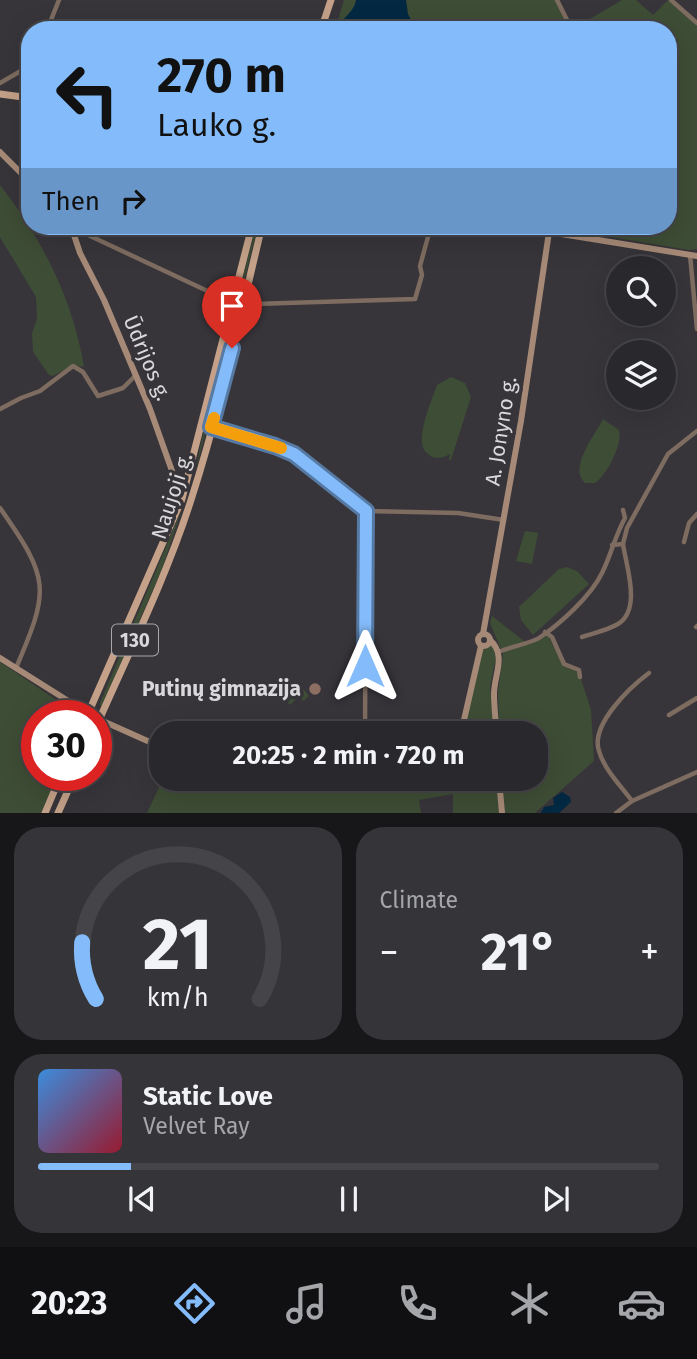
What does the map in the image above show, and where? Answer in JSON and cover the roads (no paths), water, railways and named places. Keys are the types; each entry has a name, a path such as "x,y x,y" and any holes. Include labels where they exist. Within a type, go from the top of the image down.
{"main road":[{"path":"324,21 331,0"},
{"path":"0,94 21,97"},
{"name":"Naujoji g.","path":"101,700 186,500 250,235"},
{"name":"Naujoji g.","path":"102,700 165,572 211,427 260,235"},
{"path":"240,314 254,304 246,291"},
{"path":"45,813 54,791"},
{"path":"58,813 68,791"}],"street":[{"path":"51,21 59,0"},
{"path":"557,0 568,21"},
{"path":"671,0 697,23"},
{"path":"0,83 21,70"},
{"path":"0,152 21,173"},
{"name":"Ūdrijos g.","path":"74,235 79,253 104,300 186,500"},
{"path":"90,235 233,303"},
{"path":"254,304 415,299 429,235"},
{"name":"A. Jonyno g.","path":"484,634 549,235"},
{"path":"583,235 694,255 697,329"},
{"path":"0,410 40,391 73,366 83,372 98,396 123,388 135,376"},
{"path":"211,427 294,454 366,511 458,513 504,520"},
{"path":"582,637 609,628 625,619 631,596 623,544 627,528 668,454 697,431"},
{"path":"0,508 26,545 39,579 40,601 36,620 16,668"},
{"path":"498,652 534,641 591,591 625,518 622,510"},
{"path":"365,721 366,511"},
{"path":"684,542 689,523 697,514"},
{"path":"612,545 623,544"},
{"path":"545,632 552,637 564,664 579,670 580,677"},
{"path":"464,721 481,646 478,639 484,634 498,652 499,663 494,690 495,721"},
{"path":"481,646 486,646 490,640"},
{"path":"0,658 65,700"},
{"path":"632,801 602,759 598,738 615,707 636,683 649,673"},
{"path":"670,715 697,698"},
{"path":"112,726 149,742"},
{"path":"616,813 632,801 697,772"},
{"path":"500,791 502,813"}],"water":[{"path":"356,0 406,0 412,21 342,21"},
{"path":"562,792 570,797 571,802 559,813 541,813 544,807 554,805 553,798"}],"place":[{"name":"Putinų gimnazija","path":"315,689"}]}
